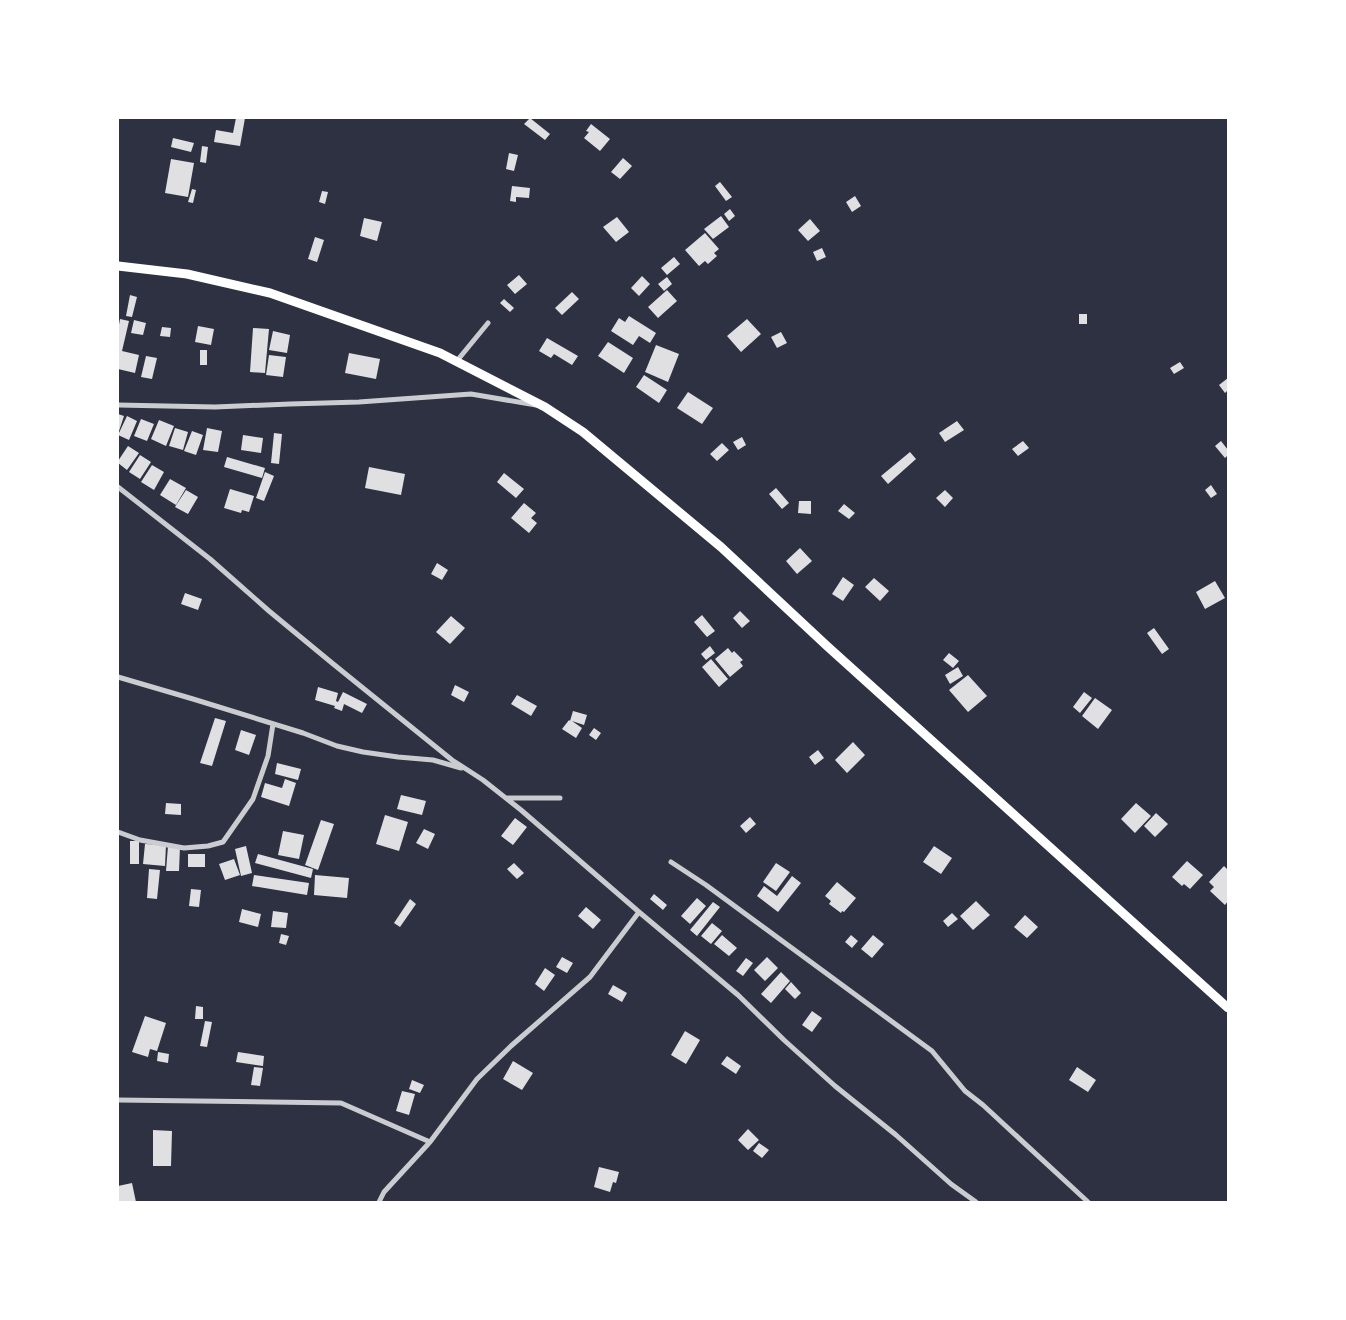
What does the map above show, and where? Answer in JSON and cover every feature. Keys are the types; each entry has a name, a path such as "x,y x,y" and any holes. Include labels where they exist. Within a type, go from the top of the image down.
{"main road":[{"path":"118,266 186,274 270,293 440,353 545,407 583,432 720,547 1228,1008"}],"street":[{"path":"456,362 488,323"},
{"path":"118,405 215,407 359,402 471,394 545,407"},
{"path":"118,487 210,559 332,663 464,769 483,780 522,810 738,995 835,1086 896,1135 951,1184 976,1202"},
{"path":"118,677 303,733 337,746 398,758 433,760 464,769"},
{"path":"118,832 140,840 184,848 208,846 223,842 253,800 268,756 273,724"},
{"path":"507,798 560,798"},
{"path":"671,862 706,885 932,1051 965,1091 983,1105 1088,1202"},
{"path":"379,1202 384,1192 430,1142 477,1079 511,1046 590,978 639,912"},
{"path":"118,1100 341,1103 430,1142"}],"building":[{"path":"236,118 245,118 240,146 214,142 216,130 233,133"},
{"path":"530,118 550,134 545,140 524,124"},
{"path":"591,124 610,139 600,151 584,138 589,132 586,131"},
{"path":"173,138 194,143 191,152 171,147"},
{"path":"202,146 208,147 206,163 200,162"},
{"path":"509,153 518,155 514,171 506,169"},
{"path":"623,158 632,166 620,179 611,172"},
{"path":"171,159 194,163 188,197 165,193"},
{"path":"720,182 732,197 726,201 715,186"},
{"path":"512,186 530,188 529,198 516,197 516,202 510,201"},
{"path":"192,189 196,190 193,203 188,202"},
{"path":"322,191 328,192 325,204 319,202"},
{"path":"855,196 861,206 852,212 846,202"},
{"path":"730,209 735,216 729,221 724,214"},
{"path":"721,216 729,227 713,239 704,229"},
{"path":"617,217 629,232 616,242 603,227"},
{"path":"364,218 382,222 377,241 360,236"},
{"path":"810,219 820,231 808,241 798,230"},
{"path":"705,233 719,249 714,253 717,256 708,264 705,261 699,266 685,250"},
{"path":"315,237 324,240 317,262 308,259"},
{"path":"822,248 826,257 817,261 813,252"},
{"path":"674,257 680,264 667,275 661,268"},
{"path":"519,275 527,284 515,294 507,285"},
{"path":"642,276 650,284 639,296 631,288"},
{"path":"667,277 672,284 664,291 658,284"},
{"path":"667,290 677,301 658,318 648,307"},
{"path":"572,292 579,299 562,315 555,308"},
{"path":"130,295 137,297 132,317 126,316"},
{"path":"504,299 514,308 510,312 500,303"},
{"path":"1079,314 1087,314 1087,324 1079,324"},
{"path":"629,316 656,333 650,343 639,336 633,345 611,331 619,318 625,322"},
{"path":"120,319 129,321 122,351 139,355 135,373 118,369 118,330"},
{"path":"747,319 761,334 741,352 727,336"},
{"path":"134,320 146,323 143,335 131,333"},
{"path":"198,326 214,329 211,345 195,342"},
{"path":"162,327 171,328 170,337 160,336"},
{"path":"253,328 269,329 265,373 250,372"},
{"path":"273,331 290,335 287,353 269,350"},
{"path":"781,332 787,343 777,348 771,337"},
{"path":"547,338 578,356 572,365 554,354 551,358 539,351"},
{"path":"608,342 633,358 624,373 598,356"},
{"path":"656,345 679,354 668,382 645,372"},
{"path":"200,350 207,350 207,365 200,365"},
{"path":"349,353 380,359 376,379 345,373"},
{"path":"269,355 286,357 283,377 266,375"},
{"path":"146,356 157,358 152,379 141,377"},
{"path":"1180,362 1184,368 1174,374 1170,368"},
{"path":"644,375 667,390 659,403 636,387"},
{"path":"1228,378 1228,390 1225,393 1219,385"},
{"path":"688,392 713,408 702,424 677,408"},
{"path":"118,414 124,416 118,434"},
{"path":"127,416 137,421 129,440 118,435"},
{"path":"141,419 154,424 147,441 134,436"},
{"path":"159,420 174,426 166,446 151,439"},
{"path":"957,421 964,430 945,442 939,433"},
{"path":"175,428 188,432 183,450 169,446"},
{"path":"207,428 222,431 218,452 203,450"},
{"path":"192,431 203,435 196,455 184,451"},
{"path":"274,433 282,434 279,464 271,463"},
{"path":"243,435 263,438 261,453 241,450"},
{"path":"742,437 746,445 738,450 733,442"},
{"path":"1023,441 1029,448 1018,456 1012,449"},
{"path":"1221,441 1228,450 1228,455 1225,458 1215,446"},
{"path":"722,443 729,450 717,461 710,454"},
{"path":"128,446 139,453 127,470 118,461"},
{"path":"910,452 916,459 888,484 881,476"},
{"path":"140,455 151,462 140,479 129,472"},
{"path":"227,457 265,468 262,478 224,467"},
{"path":"152,465 164,472 154,490 141,482"},
{"path":"369,467 405,474 401,495 365,488"},
{"path":"265,472 274,476 264,501 256,498"},
{"path":"504,473 524,489 516,498 497,482"},
{"path":"170,479 186,488 176,505 160,495"},
{"path":"1211,485 1217,494 1211,498 1205,490"},
{"path":"776,488 789,503 782,509 769,494"},
{"path":"230,489 254,496 249,512 242,510 241,513 224,508"},
{"path":"186,490 198,497 188,514 175,507"},
{"path":"945,490 953,498 945,507 936,498"},
{"path":"799,501 811,501 811,514 798,513"},
{"path":"524,503 536,513 531,518 537,523 529,533 511,518"},
{"path":"844,504 855,513 849,519 838,511"},
{"path":"800,548 812,561 797,574 786,561"},
{"path":"437,563 448,570 442,580 431,574"},
{"path":"843,577 854,585 843,601 832,594"},
{"path":"874,578 889,591 880,601 865,587"},
{"path":"1215,581 1225,598 1205,609 1196,592"},
{"path":"185,593 202,599 198,610 181,604"},
{"path":"740,611 750,621 742,628 733,618"},
{"path":"702,615 715,631 707,637 694,622"},
{"path":"451,616 465,628 450,644 436,632"},
{"path":"1154,628 1169,649 1162,654 1147,633"},
{"path":"710,646 715,653 706,660 701,654"},
{"path":"728,648 743,660 740,662 743,666 730,677 715,659"},
{"path":"949,653 959,661 953,668 943,660"},
{"path":"711,659 728,679 719,687 702,667"},
{"path":"958,667 963,676 950,684 945,675"},
{"path":"968,675 987,696 968,712 949,690"},
{"path":"455,685 469,692 464,702 451,695"},
{"path":"318,687 338,693 336,701 338,702 343,692 367,704 362,713 344,704 342,711 334,708 335,706 315,700"},
{"path":"1084,692 1092,698 1080,713 1073,707"},
{"path":"517,695 537,706 531,716 511,704"},
{"path":"1095,698 1112,710 1098,729 1082,716"},
{"path":"573,711 587,715 584,725 572,721 582,728 576,738 562,729 570,721"},
{"path":"215,718 226,721 212,766 200,763"},
{"path":"594,728 601,733 596,740 589,735"},
{"path":"241,730 256,735 249,755 235,750"},
{"path":"853,742 865,755 847,773 835,760"},
{"path":"818,750 824,758 815,765 809,757"},
{"path":"277,763 301,769 298,780 275,774"},
{"path":"285,779 296,783 289,806 261,797 265,783 282,788"},
{"path":"401,795 426,801 422,815 397,809"},
{"path":"166,803 181,804 181,815 165,814"},
{"path":"1136,803 1151,816 1135,833 1121,819"},
{"path":"1156,813 1168,824 1155,837 1144,826"},
{"path":"385,815 408,822 399,851 376,844"},
{"path":"750,817 756,824 746,833 740,826"},
{"path":"515,818 527,827 513,845 501,836"},
{"path":"321,820 334,824 318,870 305,865"},
{"path":"424,829 435,834 428,849 416,843"},
{"path":"283,831 304,835 299,859 278,855"},
{"path":"130,841 139,841 139,864 130,864"},
{"path":"145,844 166,845 165,866 143,864"},
{"path":"168,846 180,847 179,871 166,871"},
{"path":"246,846 252,873 241,876 235,849"},
{"path":"934,846 952,858 941,874 923,862"},
{"path":"188,854 205,854 205,867 188,867"},
{"path":"258,854 313,869 311,878 255,863"},
{"path":"234,859 240,875 225,880 219,864"},
{"path":"1187,861 1203,875 1190,889 1184,884 1182,886 1172,877"},
{"path":"514,863 524,873 517,879 507,869"},
{"path":"776,863 790,872 776,891 763,882"},
{"path":"1224,866 1228,870 1228,901 1225,905 1210,891 1214,887 1209,882"},
{"path":"149,869 160,870 157,899 147,898"},
{"path":"254,875 309,883 307,895 252,886"},
{"path":"315,875 349,878 347,898 314,895"},
{"path":"792,876 801,883 778,912 757,896 764,886 777,896"},
{"path":"837,882 856,898 841,913 829,904 831,901 825,896"},
{"path":"191,889 201,890 199,907 189,906"},
{"path":"654,894 667,905 663,910 650,899"},
{"path":"697,898 706,906 690,924 681,916"},
{"path":"410,899 416,904 400,927 394,923"},
{"path":"976,901 990,915 973,930 960,916"},
{"path":"713,902 720,907 697,936 690,930"},
{"path":"586,907 601,920 593,929 578,916"},
{"path":"242,909 261,914 258,927 239,922"},
{"path":"273,911 288,913 286,928 271,927"},
{"path":"952,913 958,919 948,927 943,921"},
{"path":"1025,915 1038,927 1027,938 1014,927"},
{"path":"712,923 722,931 711,944 701,936"},
{"path":"281,934 289,936 286,945 279,943"},
{"path":"722,935 737,948 729,956 714,944"},
{"path":"851,935 858,941 852,948 845,942"},
{"path":"873,935 884,944 872,958 861,949"},
{"path":"562,957 573,963 567,973 556,967"},
{"path":"767,957 778,968 765,981 754,970"},
{"path":"746,958 753,963 743,976 736,971"},
{"path":"545,968 555,975 544,991 535,984"},
{"path":"781,972 790,981 771,1003 761,994"},
{"path":"791,982 801,993 795,999 785,989"},
{"path":"613,985 627,993 622,1002 608,994"},
{"path":"196,1006 203,1007 203,1019 195,1019"},
{"path":"812,1011 822,1018 812,1032 802,1025"},
{"path":"145,1016 166,1023 157,1051 150,1049 148,1057 132,1052"},
{"path":"205,1021 212,1022 207,1047 200,1046"},
{"path":"685,1031 700,1040 686,1064 671,1055"},
{"path":"158,1052 169,1054 168,1063 157,1061"},
{"path":"238,1052 264,1056 263,1066 236,1062"},
{"path":"727,1056 741,1066 736,1074 721,1064"},
{"path":"513,1061 533,1073 522,1090 503,1079"},
{"path":"254,1067 263,1068 260,1086 251,1085"},
{"path":"1077,1067 1096,1080 1088,1092 1069,1080"},
{"path":"412,1080 424,1085 420,1093 409,1089"},
{"path":"402,1091 415,1094 409,1115 396,1111"},
{"path":"748,1129 759,1140 748,1150 738,1140"},
{"path":"153,1130 172,1131 171,1166 153,1166"},
{"path":"759,1143 769,1150 762,1158 753,1151"},
{"path":"599,1167 619,1172 616,1183 613,1182 610,1192 594,1187"},
{"path":"132,1183 136,1202 119,1202 118,1186"}]}
